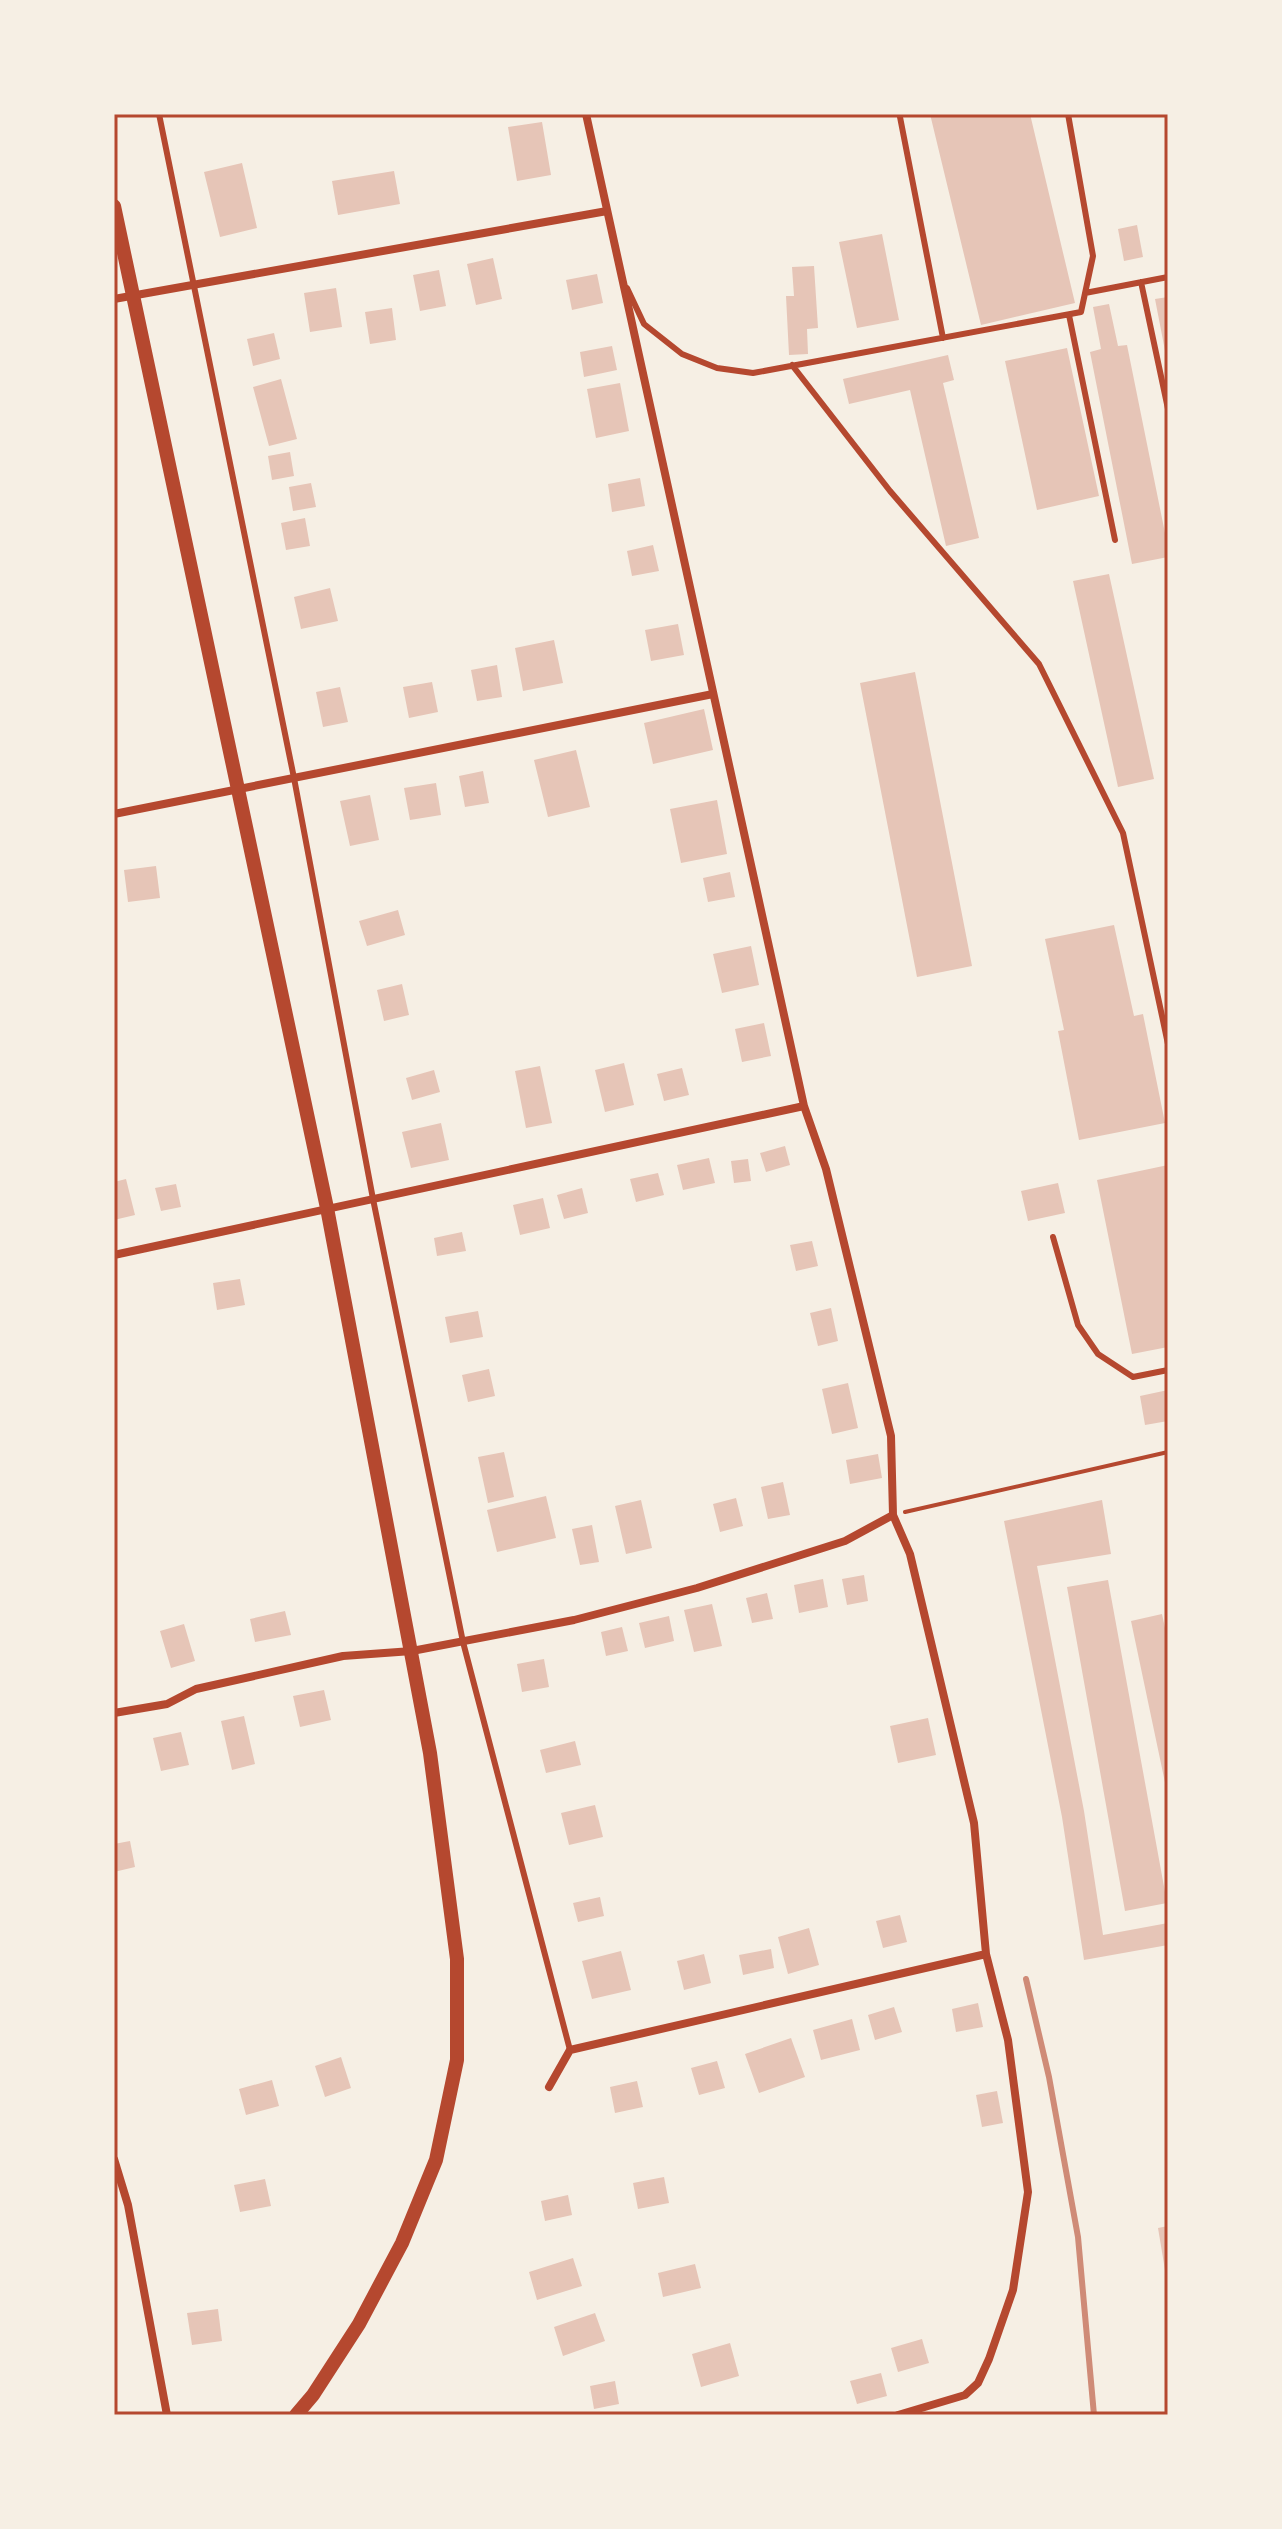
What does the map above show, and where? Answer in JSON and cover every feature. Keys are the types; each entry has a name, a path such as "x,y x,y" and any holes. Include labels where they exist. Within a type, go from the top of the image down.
{"street":[{"path":"586,114 804,1106 826,1169 891,1436 893,1515 910,1554 974,1823 986,1954 1008,2040 1028,2192 1013,2290 978,2383 965,2395 898,2415"},
{"path":"114,206 327,1208 412,1651 445,1856 457,1959 457,2060 436,2160 402,2243 359,2324 313,2395 296,2415"},
{"path":"114,299 607,211"},
{"path":"114,814 713,694"},
{"path":"114,1255 804,1106"},
{"path":"114,1713 167,1704 196,1689 343,1656 412,1651 574,1620 697,1588 845,1541 893,1515"},
{"path":"549,2087 570,2050 986,1954"},
{"path":"114,2159 128,2205 167,2415"}],"lane":[{"path":"159,114 294,778 373,1199 463,1642 570,2050"},
{"path":"901,114 943,338"},
{"path":"621,274 644,324 682,354 717,368 753,373 1081,312 1093,256 1068,114"},
{"path":"1085,293 1168,277"},
{"path":"1141,282 1168,409"},
{"path":"1069,315 1115,540"},
{"path":"792,365 890,491 1039,664 1123,833 1168,1044"},
{"path":"1053,1237 1078,1325 1098,1354 1133,1377 1168,1370"}],"path":[{"path":"893,1515 1168,1452"}],"building":[{"path":"930,114 1030,114 1075,303 981,325"},
{"path":"542,122 551,175 517,181 508,127"},
{"path":"242,163 257,228 220,237 204,172"},
{"path":"394,171 400,204 338,215 332,181"},
{"path":"1137,225 1143,257 1124,261 1118,229"},
{"path":"882,234 899,320 857,328 839,242"},
{"path":"493,258 502,299 476,305 467,264"},
{"path":"814,266 818,328 807,329 808,354 789,355 786,296 794,296 792,267"},
{"path":"439,270 446,306 420,311 413,275"},
{"path":"597,274 603,303 572,310 566,280"},
{"path":"336,288 342,327 310,332 304,293"},
{"path":"1168,297 1168,361 1167,361 1155,299"},
{"path":"1109,304 1118,346 1127,345 1168,548 1168,557 1132,564 1090,352 1101,349 1093,307"},
{"path":"392,308 396,340 370,344 365,312"},
{"path":"274,333 280,359 253,366 247,339"},
{"path":"612,346 617,370 584,377 580,352"},
{"path":"1067,348 1099,496 1037,510 1005,361"},
{"path":"948,355 954,380 943,383 979,538 946,546 910,390 849,404 843,379"},
{"path":"281,379 297,439 269,446 253,387"},
{"path":"620,383 629,431 596,438 587,389"},
{"path":"290,452 294,476 272,480 268,456"},
{"path":"640,478 645,506 612,512 608,484"},
{"path":"311,483 316,507 293,511 289,487"},
{"path":"305,518 310,546 286,550 281,523"},
{"path":"653,545 659,571 632,576 627,551"},
{"path":"1109,574 1154,779 1118,787 1073,581"},
{"path":"330,588 338,621 301,629 294,597"},
{"path":"678,624 684,655 651,661 645,630"},
{"path":"554,640 563,683 523,691 515,648"},
{"path":"497,665 502,697 477,701 471,670"},
{"path":"915,672 972,966 917,977 860,683"},
{"path":"432,682 438,712 409,718 403,687"},
{"path":"340,687 348,722 323,727 316,692"},
{"path":"704,709 713,750 653,764 644,723"},
{"path":"576,750 590,807 548,817 534,760"},
{"path":"483,771 489,803 465,807 459,776"},
{"path":"436,783 441,815 410,820 404,788"},
{"path":"370,795 379,840 350,846 340,801"},
{"path":"717,800 727,854 681,863 670,809"},
{"path":"156,866 160,898 128,902 124,870"},
{"path":"730,872 735,897 708,902 703,878"},
{"path":"398,910 405,935 367,946 359,921"},
{"path":"1114,925 1134,1016 1143,1014 1165,1123 1079,1140 1058,1031 1064,1030 1045,939"},
{"path":"751,946 759,985 722,993 713,954"},
{"path":"402,984 409,1015 384,1021 377,990"},
{"path":"764,1023 771,1056 742,1062 735,1029"},
{"path":"624,1063 634,1105 605,1112 595,1070"},
{"path":"540,1066 552,1123 526,1128 515,1071"},
{"path":"682,1068 689,1095 664,1101 657,1074"},
{"path":"434,1070 440,1092 412,1100 406,1078"},
{"path":"441,1123 449,1160 411,1168 402,1132"},
{"path":"785,1146 790,1165 766,1172 760,1153"},
{"path":"709,1158 715,1183 683,1190 677,1165"},
{"path":"748,1159 751,1181 734,1183 731,1161"},
{"path":"1168,1165 1168,1347 1132,1354 1097,1180"},
{"path":"658,1173 664,1195 636,1202 630,1179"},
{"path":"126,1179 135,1215 114,1220 114,1182"},
{"path":"1058,1183 1065,1213 1028,1221 1021,1191"},
{"path":"176,1184 181,1207 161,1211 155,1188"},
{"path":"582,1188 588,1213 564,1219 557,1195"},
{"path":"543,1198 550,1228 520,1235 513,1205"},
{"path":"462,1232 466,1251 437,1256 434,1238"},
{"path":"812,1241 818,1266 796,1271 790,1245"},
{"path":"240,1279 245,1305 217,1310 213,1283"},
{"path":"831,1308 838,1341 818,1346 810,1313"},
{"path":"478,1311 483,1337 450,1343 445,1317"},
{"path":"489,1369 495,1396 468,1402 462,1375"},
{"path":"848,1383 858,1428 832,1434 822,1389"},
{"path":"1168,1390 1168,1421 1145,1425 1140,1396"},
{"path":"504,1452 514,1497 488,1503 478,1457"},
{"path":"878,1454 882,1478 850,1484 846,1460"},
{"path":"783,1482 790,1515 768,1519 761,1487"},
{"path":"546,1496 556,1538 497,1552 487,1510"},
{"path":"736,1498 743,1526 720,1532 713,1504"},
{"path":"641,1500 652,1548 626,1554 615,1506"},
{"path":"1102,1500 1111,1554 1037,1566 1084,1811 1103,1935 1168,1923 1168,1945 1084,1960 1062,1817 1004,1521"},
{"path":"592,1525 599,1562 580,1565 572,1529"},
{"path":"864,1575 868,1601 847,1605 842,1579"},
{"path":"823,1579 828,1607 799,1613 794,1585"},
{"path":"1108,1580 1167,1903 1125,1911 1067,1587"},
{"path":"767,1593 773,1619 752,1623 746,1598"},
{"path":"712,1604 722,1646 694,1652 684,1610"},
{"path":"285,1611 291,1635 255,1642 250,1619"},
{"path":"1162,1614 1168,1642 1167,1792 1131,1621"},
{"path":"669,1616 674,1641 645,1648 639,1623"},
{"path":"184,1624 195,1661 171,1668 160,1631"},
{"path":"622,1627 628,1651 606,1656 601,1632"},
{"path":"544,1659 549,1687 522,1692 517,1664"},
{"path":"324,1690 331,1720 300,1727 293,1696"},
{"path":"244,1716 255,1764 232,1770 221,1721"},
{"path":"928,1718 936,1755 898,1763 890,1726"},
{"path":"181,1732 189,1765 161,1771 153,1738"},
{"path":"575,1741 581,1765 546,1773 540,1750"},
{"path":"595,1805 603,1837 569,1845 561,1813"},
{"path":"130,1841 135,1867 114,1872 114,1844"},
{"path":"600,1897 604,1916 578,1922 573,1903"},
{"path":"900,1915 907,1942 883,1948 876,1921"},
{"path":"809,1928 819,1965 788,1974 778,1937"},
{"path":"771,1949 774,1968 743,1975 739,1955"},
{"path":"621,1951 631,1990 592,1999 582,1961"},
{"path":"704,1954 711,1983 684,1990 677,1961"},
{"path":"978,2003 983,2027 956,2032 952,2009"},
{"path":"894,2007 902,2032 875,2040 868,2015"},
{"path":"852,2019 860,2050 821,2060 813,2030"},
{"path":"791,2038 805,2077 759,2093 745,2054"},
{"path":"341,2057 351,2088 325,2097 315,2066"},
{"path":"717,2061 725,2088 699,2095 691,2068"},
{"path":"272,2080 279,2106 246,2115 239,2089"},
{"path":"637,2081 643,2107 615,2113 610,2087"},
{"path":"997,2091 1003,2123 982,2127 976,2095"},
{"path":"664,2177 669,2203 638,2209 633,2183"},
{"path":"265,2179 271,2206 240,2212 234,2185"},
{"path":"568,2195 572,2215 545,2221 541,2201"},
{"path":"1168,2226 1168,2276 1166,2276 1158,2228"},
{"path":"573,2258 582,2286 537,2300 529,2272"},
{"path":"695,2264 701,2288 663,2297 658,2273"},
{"path":"218,2309 222,2341 192,2345 187,2313"},
{"path":"595,2313 605,2341 563,2356 554,2327"},
{"path":"922,2339 929,2363 898,2372 891,2348"},
{"path":"730,2343 739,2376 701,2387 692,2354"},
{"path":"881,2373 887,2396 857,2404 850,2381"},
{"path":"615,2381 619,2404 594,2409 590,2386"}],"railway":[{"path":"1026,1979 1049,2077 1078,2237 1094,2415"}]}
